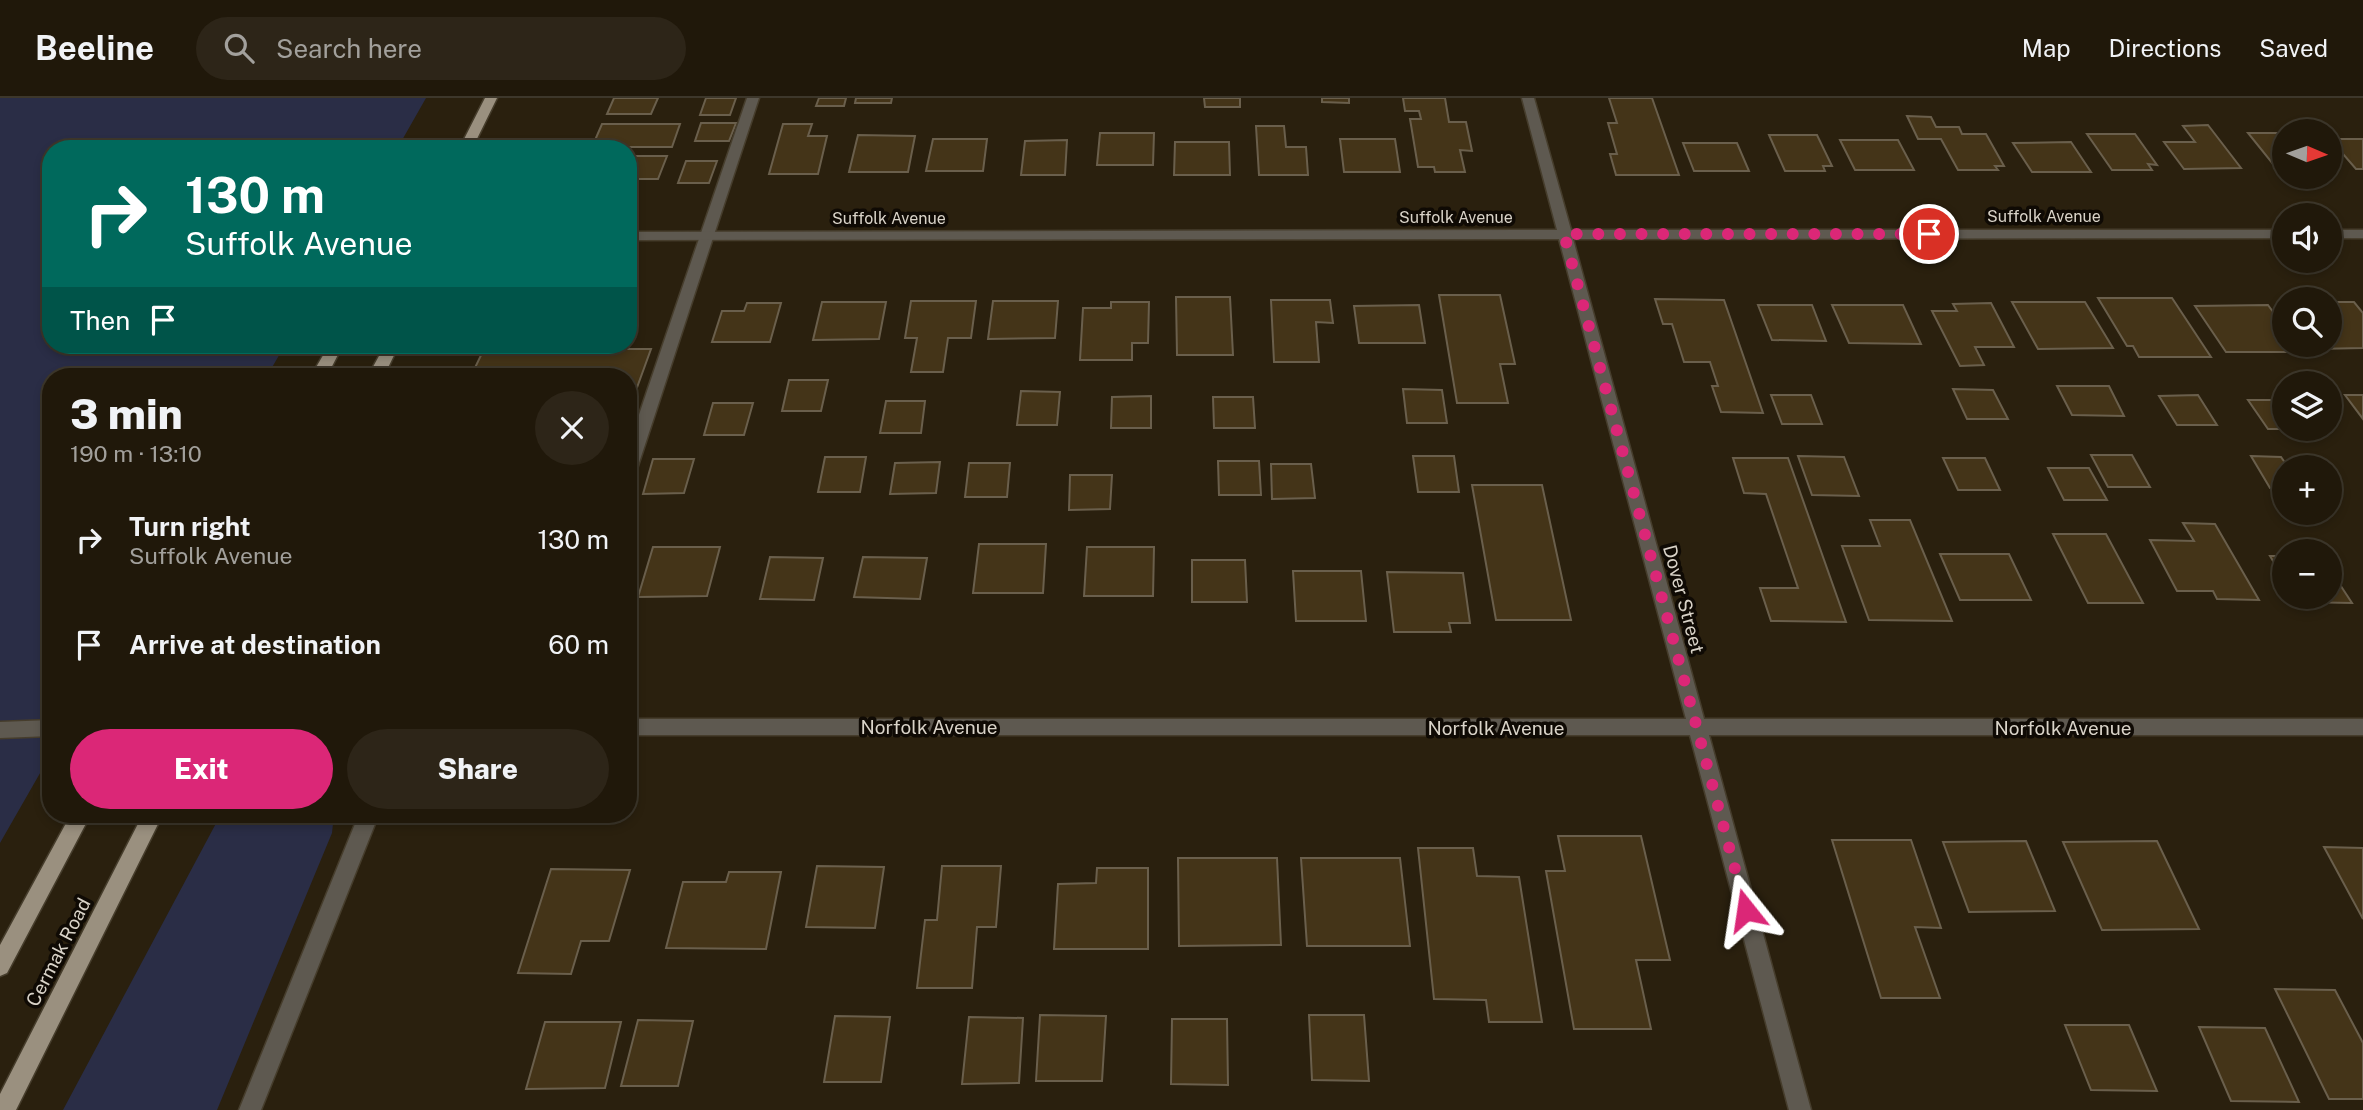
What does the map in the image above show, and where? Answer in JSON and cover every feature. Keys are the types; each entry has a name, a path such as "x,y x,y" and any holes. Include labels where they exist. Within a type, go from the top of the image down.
{"main road":[{"path":"470,140 491,98"},
{"path":"0,966 76,823"},
{"name":"Cermak Road","path":"4,1110 148,823"}],"street":[{"path":"637,445 753,98"},
{"name":"Dover Street","path":"1528,98 1800,1110"},
{"name":"Suffolk Avenue","path":"637,236 2272,234"},
{"path":"2342,234 2363,234"},
{"name":"Norfolk Avenue","path":"637,727 2363,727"},
{"path":"0,730 42,728"},
{"path":"250,1110 365,823"}],"shaded area":[{"path":"0,98 426,98 402,140 42,140 42,354 280,354 272,368 42,368 42,770 0,843"},
{"path":"216,823 333,823 332,833 217,1110 63,1110"}],"building":[{"path":"614,98 658,98 651,114 607,114"},
{"path":"706,98 736,98 730,115 700,115"},
{"path":"819,98 846,98 844,106 816,106"},
{"path":"856,98 892,98 891,103 855,103"},
{"path":"1204,98 1240,98 1240,107 1205,107"},
{"path":"1322,98 1349,98 1349,103 1322,102"},
{"path":"1403,98 1445,98 1449,122 1466,122 1472,151 1460,150 1465,172 1435,172 1434,167 1418,167 1410,119 1421,119 1419,111 1405,111"},
{"path":"1609,98 1652,98 1679,175 1616,175 1610,154 1617,154 1608,123 1617,123"},
{"path":"1907,116 1931,117 1936,127 1959,127 1962,134 1986,134 2004,166 1995,166 1998,170 1958,170 1941,139 1918,139"},
{"path":"701,123 736,123 729,141 695,141"},
{"path":"602,124 680,124 672,147 637,147 637,140 595,140"},
{"path":"783,124 812,124 808,136 827,136 818,174 769,174"},
{"path":"2208,125 2241,168 2184,169 2164,142 2195,142 2183,126"},
{"path":"1256,126 1284,126 1286,147 1306,147 1308,175 1259,175"},
{"path":"1100,133 1154,133 1153,165 1097,165"},
{"path":"2248,133 2272,133 2272,163"},
{"path":"2087,134 2135,134 2157,165 2148,164 2152,170 2112,170"},
{"path":"858,135 915,136 908,172 849,172"},
{"path":"1769,135 1817,135 1832,166 1823,166 1825,171 1785,171"},
{"path":"933,139 987,139 983,171 926,171"},
{"path":"1340,139 1395,139 1400,172 1344,172"},
{"path":"2342,139 2363,139 2363,169 2356,169 2342,153"},
{"path":"1067,140 1065,175 1021,175 1025,141"},
{"path":"1840,140 1898,140 1914,170 1855,170"},
{"path":"1175,142 1229,142 1230,175 1174,175"},
{"path":"2071,142 2091,172 2032,172 2013,143"},
{"path":"1683,143 1737,143 1749,171 1694,171"},
{"path":"637,156 667,156 658,179 637,179"},
{"path":"686,161 717,161 709,183 678,183"},
{"path":"1439,295 1500,295 1515,364 1500,364 1508,403 1457,403"},
{"path":"1176,297 1230,297 1233,355 1177,355"},
{"path":"2098,298 2172,298 2211,357 2139,357 2133,346 2127,346"},
{"path":"1655,299 1724,300 1763,413 1721,412 1712,386 1718,386 1710,362 1684,362 1672,324 1663,324"},
{"path":"1271,300 1330,300 1333,323 1316,322 1319,362 1274,362"},
{"path":"911,301 976,301 971,338 948,338 943,372 911,372 917,338 905,338"},
{"path":"993,301 1058,301 1055,338 988,339"},
{"path":"822,302 886,302 879,339 813,340"},
{"path":"1111,302 1149,302 1148,343 1132,343 1132,360 1080,360 1083,308 1111,308"},
{"path":"2012,302 2085,302 2113,348 2038,349"},
{"path":"2342,302 2354,302 2363,313 2363,348 2342,348"},
{"path":"747,303 781,303 770,342 712,342 722,311 744,311"},
{"path":"1991,303 2014,347 1975,347 1984,365 1960,366 1932,311 1957,311 1953,304"},
{"path":"1419,305 1425,343 1359,343 1354,306"},
{"path":"1758,305 1812,305 1826,341 1772,340"},
{"path":"1832,305 1903,305 1921,344 1849,343"},
{"path":"2268,305 2272,310 2272,352 2226,352 2195,306"},
{"path":"637,349 651,349 637,388 637,368 475,368 482,354 637,354"},
{"path":"789,380 828,380 821,411 782,411"},
{"path":"2057,386 2109,386 2124,416 2072,415"},
{"path":"1403,389 1442,390 1447,423 1407,423"},
{"path":"1953,389 1993,390 2008,419 1967,419"},
{"path":"1021,391 1060,392 1057,425 1017,425"},
{"path":"1771,395 1811,395 1822,424 1782,424"},
{"path":"2198,395 2217,425 2177,425 2159,396"},
{"path":"2345,395 2363,395 2363,419"},
{"path":"1151,396 1151,428 1111,428 1112,397"},
{"path":"1213,397 1253,397 1255,428 1214,428"},
{"path":"2248,400 2272,400 2272,429 2268,429"},
{"path":"886,401 925,401 921,433 880,433"},
{"path":"713,403 753,403 744,435 704,435"},
{"path":"2091,455 2132,455 2150,487 2108,487"},
{"path":"1413,456 1454,456 1459,492 1418,492"},
{"path":"1798,456 1844,457 1859,496 1812,495"},
{"path":"2251,456 2272,457 2270,488"},
{"path":"825,457 866,457 860,492 818,492"},
{"path":"1733,458 1788,458 1846,622 1771,621 1760,588 1798,588 1766,494 1744,493"},
{"path":"1943,458 1985,458 2000,490 1958,490"},
{"path":"653,459 694,459 684,493 643,494"},
{"path":"1218,461 1259,461 1261,495 1219,495"},
{"path":"940,462 936,493 890,494 895,463"},
{"path":"969,463 1010,463 1007,497 965,497"},
{"path":"1271,464 1311,464 1315,498 1272,499"},
{"path":"2048,468 2089,468 2107,500 2064,500"},
{"path":"1070,475 1112,475 1110,509 1069,510"},
{"path":"1472,485 1542,485 1571,620 1496,620"},
{"path":"1870,520 1910,520 1952,621 1869,620 1842,546 1880,546"},
{"path":"2183,523 2215,524 2259,600 2217,599 2213,591 2177,591 2150,540 2194,541"},
{"path":"2053,534 2106,534 2143,603 2088,603"},
{"path":"979,544 1046,544 1043,593 973,593"},
{"path":"653,547 720,547 707,596 638,597"},
{"path":"1087,547 1154,547 1153,596 1084,596"},
{"path":"1940,554 2009,554 2031,600 1960,600"},
{"path":"770,557 823,558 814,600 760,599"},
{"path":"863,557 927,558 920,599 854,597"},
{"path":"1192,560 1245,560 1247,602 1192,602"},
{"path":"1293,571 1361,571 1366,621 1296,621"},
{"path":"1387,572 1463,573 1470,623 1449,623 1451,632 1394,632"},
{"path":"2342,588 2352,603 2342,603"},
{"path":"1558,836 1641,836 1670,960 1636,960 1651,1029 1574,1029 1546,871 1565,871"},
{"path":"1832,840 1911,840 1941,928 1915,927 1940,998 1881,998"},
{"path":"2026,841 2055,911 1969,912 1943,842"},
{"path":"2157,841 2199,929 2102,930 2063,842"},
{"path":"2324,847 2363,848 2363,919"},
{"path":"1418,848 1473,848 1477,876 1519,877 1542,1022 1489,1022 1486,1000 1434,999"},
{"path":"1178,858 1277,858 1281,945 1179,946"},
{"path":"1301,858 1400,858 1410,946 1307,946"},
{"path":"817,866 884,867 875,928 806,927"},
{"path":"942,866 1001,866 996,927 977,927 972,988 917,988 925,920 937,920"},
{"path":"1097,868 1148,868 1148,949 1054,949 1058,884 1096,883"},
{"path":"551,869 630,870 609,941 581,941 571,974 518,973"},
{"path":"729,872 781,872 766,949 666,948 683,882 726,882"},
{"path":"2275,989 2335,990 2363,1043 2363,1099 2329,1099"},
{"path":"1040,1015 1106,1016 1102,1081 1036,1081"},
{"path":"1309,1015 1364,1015 1369,1081 1312,1080"},
{"path":"835,1016 890,1017 881,1082 824,1082"},
{"path":"969,1017 1023,1018 1019,1083 962,1084"},
{"path":"1172,1019 1227,1019 1228,1085 1171,1084"},
{"path":"638,1020 693,1021 678,1086 621,1086"},
{"path":"545,1022 621,1022 605,1088 526,1089"},
{"path":"2065,1025 2129,1025 2157,1091 2091,1090"},
{"path":"2199,1027 2265,1028 2299,1102 2231,1101"}],"route":[{"path":"1746,910 1564,234 1929,234"}]}
